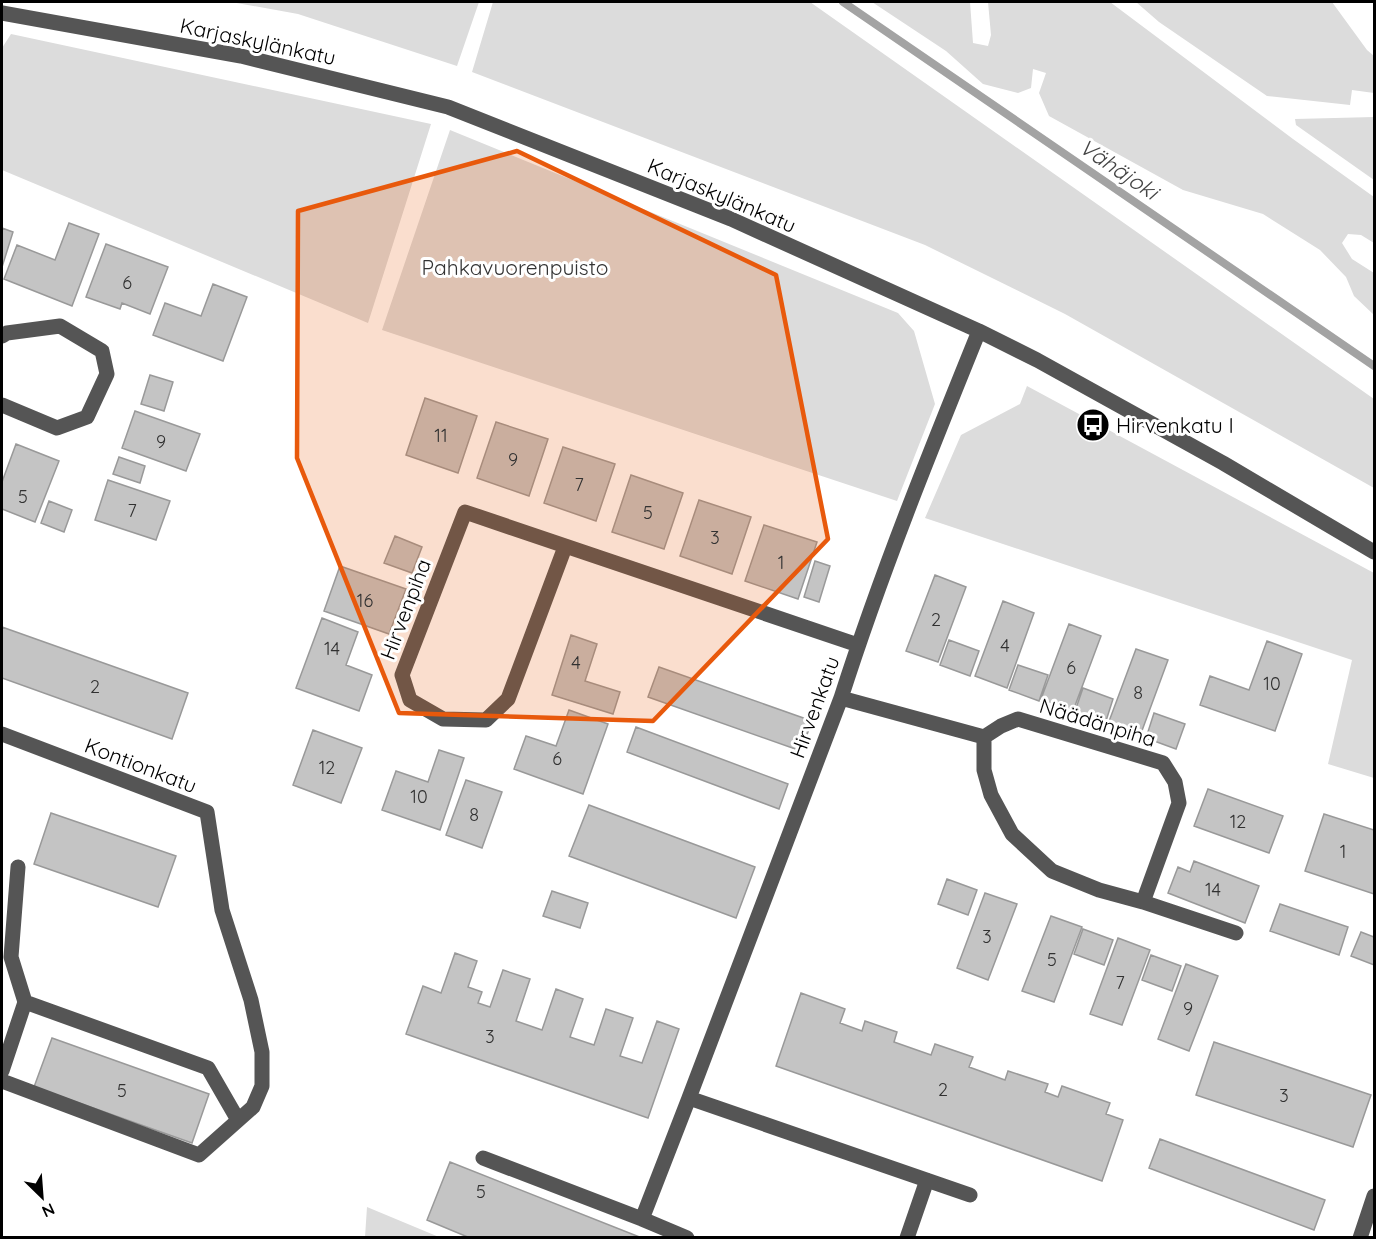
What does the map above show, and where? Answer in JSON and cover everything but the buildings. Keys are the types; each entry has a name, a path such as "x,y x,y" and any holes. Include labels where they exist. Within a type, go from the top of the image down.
{"street":[{"name":"Karjaskylänkatu","path":"2,14 241,56 448,108 731,219 979,331 1222,463 1374,552"},
{"path":"2,336 7,333 60,326 102,351 107,374 87,417 57,428 2,405"},
{"name":"Hirvenkatu","path":"642,1219 841,698 858,645 932,446 979,331"},
{"name":"Hirvenpiha","path":"565,547 508,699 486,720 443,719 410,700 402,675 465,512 858,645"},
{"path":"841,698 984,737 984,770 992,795 1012,834 1052,872 1100,890 1236,933"},
{"name":"Näädänpiha","path":"984,737 1018,719 1163,763 1175,782 1179,803 1143,902"},
{"name":"Kontionkatu","path":"2,734 207,812 222,910 251,1000 262,1052 262,1086 253,1107 238,1120"},
{"path":"2,1071 26,1002 11,957 18,867"},
{"path":"2,1081 200,1155 238,1120 208,1068 26,1002"},
{"path":"689,1098 970,1195"},
{"path":"483,1158 687,1238"},
{"path":"907,1238 927,1180"},
{"path":"1360,1238 1374,1196"}],"highlighted area":[{"path":"517,151 776,275 828,539 653,721 399,713 297,458 298,211"}],"green space":[{"path":"231,2 479,2 457,66 298,14"},
{"path":"493,2 810,2 1374,399 1374,488 1065,314 925,245 472,72"},
{"path":"872,2 970,2 973,43 988,46 991,35 988,2 1110,2 1374,197 1374,243 1361,235 1348,234 1342,243 1352,259 1374,273 1374,315 1354,296 1346,277 1320,250 1263,214 1183,190 1049,116 1039,93 1046,73 1033,69 1031,88 1018,93 983,84 946,51"},
{"path":"1136,2 1332,2 1367,50 1374,56 1374,93 1352,90 1350,105 1267,96 1159,22"},
{"name":"Pahkavuorenpuisto","path":"11,34 431,124 368,323 2,170 2,48"},
{"path":"1374,117 1374,180 1296,125 1295,119"},
{"name":"Pahkavuorenpuisto","path":"450,130 898,313 914,331 935,404 897,501 382,330"},
{"path":"1027,386 1374,573 1374,778 1328,764 1352,660 925,518 961,435 1020,404"},
{"path":"367,1207 439,1237 365,1237"}],"waterway":[{"name":"Vähäjoki","path":"843,2 1374,366"}],"place":[{"name":"Hirvenkatu I","path":"1093,425"}]}
